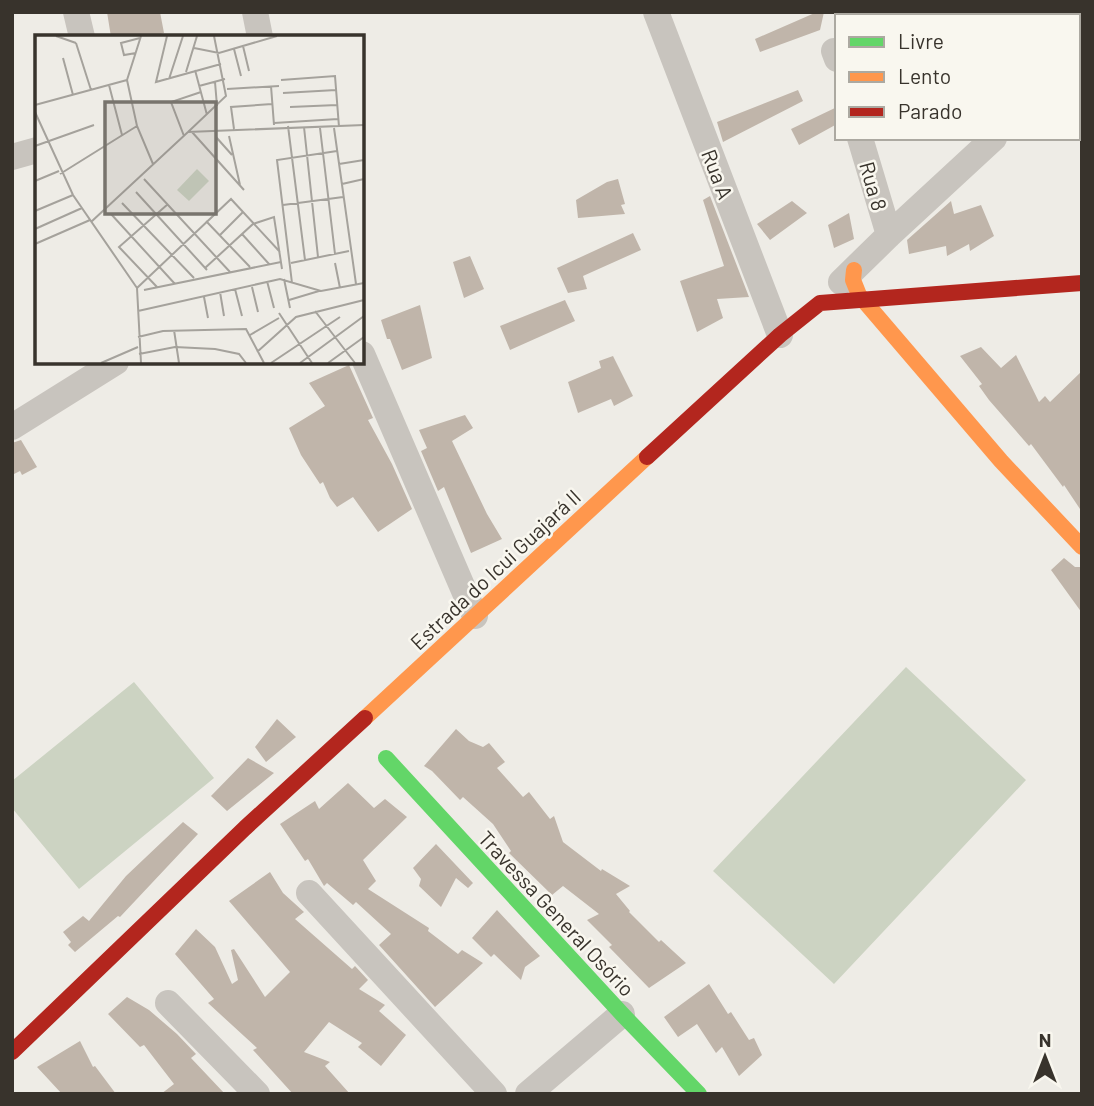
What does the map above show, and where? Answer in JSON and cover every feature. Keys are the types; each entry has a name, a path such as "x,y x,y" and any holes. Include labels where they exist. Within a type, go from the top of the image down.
{"main road":[{"path":"853,270 856,291 1001,461 1082,547"},
{"path":"820,303 1082,283"},
{"name":"Estrada do Icui Guajará II","path":"12,1052 245,828 780,335 820,303"},
{"name":"Travessa General Osório","path":"386,758 699,1094"}],"street":[{"path":"76,12 82,35"},
{"path":"255,12 260,35"},
{"name":"Rua A","path":"656,12 780,335"},
{"name":"Rua 8","path":"861,140 889,235"},
{"path":"820,303 992,140"},
{"path":"12,157 35,151"},
{"path":"364,359 475,616"},
{"path":"12,427 113,364"},
{"path":"309,893 494,1094"},
{"path":"168,1003 257,1094"},
{"path":"528,1094 622,1014"}],"green space":[{"path":"906,667 1026,780 834,984 713,871"},
{"path":"134,682 214,778 79,889 12,808 12,781"}],"building":[{"path":"107,12 160,12 164,33 111,35"},
{"path":"817,12 824,12 820,30 760,52 755,39"},
{"path":"798,90 803,101 723,142 717,122"},
{"path":"835,108 835,125 799,145 791,129"},
{"path":"618,179 625,204 621,205 625,214 578,218 576,200 607,182"},
{"path":"710,196 749,297 717,299 723,318 697,332 680,281 724,266 703,200"},
{"path":"792,201 807,213 770,240 757,224"},
{"path":"951,201 954,214 981,205 994,236 970,251 969,244 947,256 946,246 909,254 907,240"},
{"path":"849,213 854,239 834,248 828,225"},
{"path":"633,233 641,250 583,276 587,289 568,293 557,268"},
{"path":"470,256 484,289 464,298 453,262"},
{"path":"565,300 575,321 510,350 500,326"},
{"path":"420,305 432,358 402,370 381,320"},
{"path":"981,347 1001,368 1016,355 1039,402 1045,396 1050,402 1082,371 1082,512 1031,444 1029,446 989,400 979,386 982,384 960,356"},
{"path":"613,356 633,396 614,406 611,399 578,413 568,382 601,368 599,361"},
{"path":"349,365 373,418 368,420 412,509 378,532 353,497 337,507 323,482 320,484 301,455 289,428 325,406 309,383"},
{"path":"465,415 473,428 452,441 502,539 471,553 444,487 438,491 421,451 427,448 419,430"},
{"path":"21,440 37,467 22,475 20,471 12,475 12,443"},
{"path":"1064,558 1075,567 1082,567 1082,613 1051,570"},
{"path":"277,719 296,737 266,762 255,747"},
{"path":"456,729 469,741 483,747 489,743 505,762 497,768 523,797 529,792 550,819 554,816 563,842 601,871 602,869 630,886 616,894 629,912 659,942 661,940 686,963 649,988 587,920 599,914 563,886 552,895 509,853 511,851 493,824 463,797 460,800 424,766"},
{"path":"248,758 274,773 227,811 211,796"},
{"path":"348,783 374,808 385,799 407,817 363,860 376,881 368,889 429,928 428,931 458,954 462,950 483,963 435,1007 379,945 391,934 356,902 353,905 327,883 324,886 308,859 305,861 280,824 315,801 319,809"},
{"path":"183,822 198,834 120,917 75,952 68,945 71,942 63,932 83,916 89,921 126,876"},
{"path":"436,844 473,883 468,888 456,878 441,907 419,886 421,879 413,868"},
{"path":"270,872 283,893 304,912 295,919 352,969 355,966 368,980 359,989 385,1005 379,1011 406,1035 381,1066 358,1047 362,1043 329,1022 304,1052 330,1062 325,1066 350,1094 293,1094 253,1050 257,1048 208,1003 214,999 175,954 196,929 215,947 232,984 238,980 231,950 234,949 265,997 290,972 229,901"},
{"path":"497,910 540,956 525,967 521,980 494,954 491,957 472,938"},
{"path":"709,984 749,1040 754,1038 762,1055 739,1076 722,1047 716,1053 697,1024 678,1037 664,1017"},
{"path":"127,997 149,1010 177,1034 196,1054 191,1058 225,1094 161,1094 174,1084 144,1045 140,1047 108,1014"},
{"path":"80,1041 93,1067 95,1066 116,1094 62,1094 37,1067"}],"traffic: fast":[{"path":"386,758 699,1094"}],"traffic: slow":[{"path":"854,270 853,280 859,295 1001,461 1082,547"},
{"path":"365,718 647,457"}],"traffic: jam":[{"path":"647,457 780,335 820,303 1082,283"},
{"path":"12,1052 245,828 365,718"}]}
